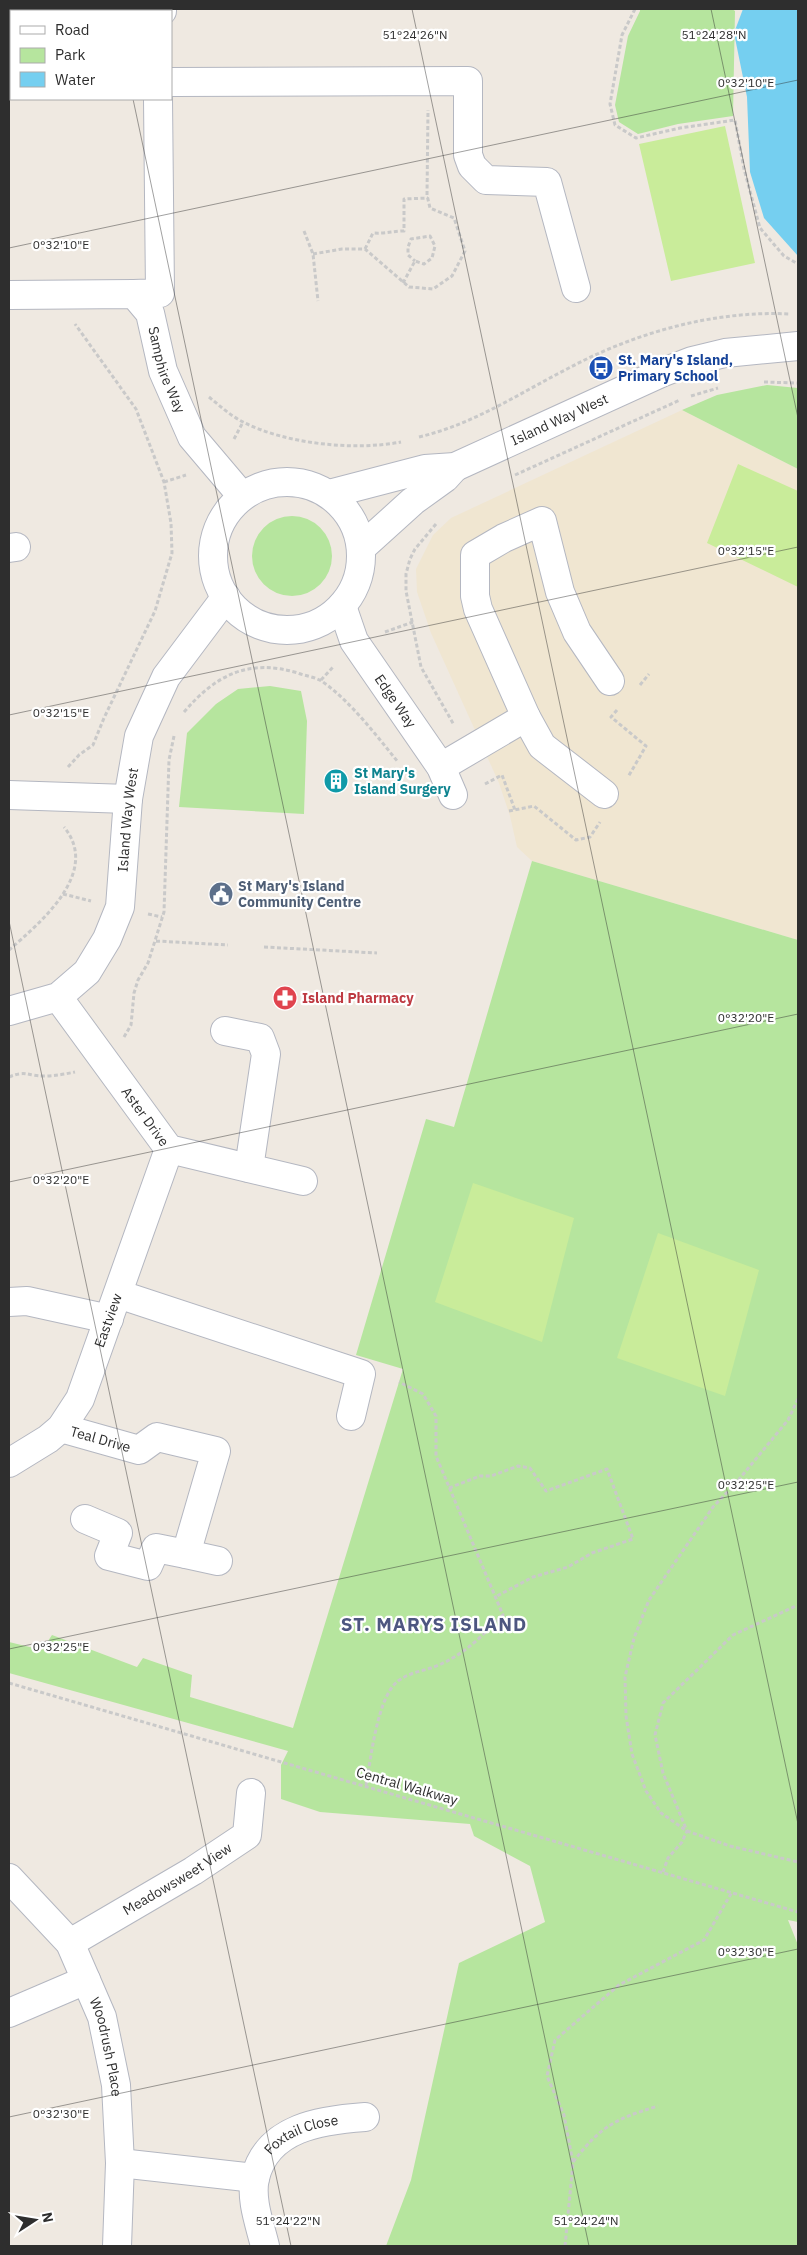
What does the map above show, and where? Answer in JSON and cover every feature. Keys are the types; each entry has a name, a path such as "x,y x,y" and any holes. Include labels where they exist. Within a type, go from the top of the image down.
{"street":[{"path":"172,82 468,81 468,155 472,166 486,180 547,182 576,288"},
{"path":"9,295 160,293 158,100"},
{"name":"Samphire Way","path":"134,294 150,313 163,371 192,437 242,496"},
{"name":"Island Way West","path":"329,494 425,469 455,467 680,365 725,353 792,349"},
{"name":"Island Way West","path":"361,548 413,502 445,478 455,467"},
{"path":"285,481 308,484 329,494 345,508 356,527 361,548 360,569 356,582 342,606 324,620 311,626 282,630 260,625 241,614 226,597 216,577 213,555 217,532 227,512 242,496 262,485 285,481"},
{"path":"604,794 542,746 526,717 478,609 475,596 475,555 504,538 542,521 560,592 574,624 610,681"},
{"name":"Island Way West","path":"9,1011 58,997 87,972 107,938 120,908 128,799 139,736 166,677 226,597"},
{"name":"Edge Way","path":"342,606 354,641 441,767 453,795"},
{"path":"441,767 526,717"},
{"path":"9,795 128,799"},
{"name":"Aster Drive","path":"58,997 169,1149 303,1181"},
{"path":"225,1032 260,1038 266,1054 249,1168"},
{"name":"Eastview","path":"9,1463 48,1439 61,1428 80,1399 169,1149"},
{"path":"9,1302 27,1300 113,1307 360,1374 351,1416"},
{"name":"Teal Drive","path":"61,1428 139,1450 157,1437 216,1451 186,1554"},
{"path":"85,1519 118,1533 109,1556 148,1566 156,1548 218,1561"},
{"name":"Meadowsweet View","path":"70,1943 193,1871 247,1835 251,1793"},
{"name":"Woodrush Place","path":"9,1878 70,1943 102,2017 116,2084 120,2163 117,2246"},
{"path":"9,2013 86,1980"},
{"name":"Foxtail Close","path":"266,2246 254,2200 255,2178 269,2149 292,2132 318,2123 365,2117"},
{"path":"120,2163 255,2178"}],"path":[{"path":"635,9 622,35 610,104 615,125 636,138 680,128 734,120 744,169 760,228 784,256 798,264"},
{"path":"314,254 342,249 364,249 409,287 433,289 452,276 465,251 454,218 430,208 428,198 428,81"},
{"path":"364,249 374,233 390,234 395,231 404,231 404,199 428,198"},
{"path":"304,231 314,254 318,301"},
{"path":"430,236 435,246 432,258 424,264 415,262 408,255 411,239 430,236"},
{"path":"403,283 415,262"},
{"path":"9,950 33,929 73,880 77,855 72,837 63,826 65,770 79,755 93,745 155,611 172,553 171,523 164,482 136,409 83,332 47,294"},
{"path":"415,438 462,424 525,393 587,359 651,334 737,315 762,313 798,315"},
{"path":"204,389 223,409 243,422 288,438 338,446 371,445 406,440"},
{"path":"234,439 243,422"},
{"path":"164,482 184,476"},
{"path":"382,632 413,622"},
{"path":"321,680 333,667"},
{"path":"484,784 502,775 515,810"},
{"path":"156,941 228,945"},
{"path":"264,947 377,953"},
{"path":"366,1785 380,1714 384,1702 397,1681 420,1670 439,1666 467,1651 503,1615 436,1456 436,1416 423,1394 399,1382"},
{"path":"798,1399 788,1420 736,1483 712,1507 649,1600 634,1638 625,1677 626,1716 632,1754 646,1791 661,1813 687,1831 730,1846 798,1862"},
{"path":"449,1488 480,1476 491,1476 518,1466 530,1468 546,1491 607,1468 633,1539 592,1553 568,1567 533,1577 496,1596"},
{"path":"663,1872 668,1858 682,1842 687,1831 662,1773 655,1735 663,1703 733,1635 798,1605"},
{"name":"Central Walkway","path":"9,1683 366,1785 798,1912"},
{"path":"565,2246 573,2163 564,2115 547,2076 555,2040 619,1985 704,1940 732,1892"},
{"path":"573,2163 601,2130 623,2116 658,2106"}],"shaded area":[{"path":"682,410 798,469 798,940 532,861 517,847 510,816 499,783 431,633 417,592 416,569 433,535 451,518"}],"green space":[{"path":"640,9 732,9 735,11 733,116 678,124 638,134 619,122 615,105 628,36"},
{"path":"725,126 755,263 671,281 639,144"},
{"path":"767,385 798,388 798,469 682,410 717,395"},
{"path":"738,464 798,491 798,587 707,543"},
{"path":"292,516 307,519 320,528 329,541 332,556 329,571 320,584 307,593 292,596 277,593 264,584 255,571 252,556 255,541 264,528 277,519"},
{"path":"270,686 301,691 307,721 304,814 179,807 187,733 216,704 238,689"},
{"path":"532,861 798,940 798,1922 788,1920 798,1945 798,2246 386,2246 411,2180 459,1963 545,1922 530,1866 474,1836 470,1824 320,1812 281,1799 281,1765 288,1751 9,1673 9,1642 42,1650 52,1635 137,1667 143,1658 192,1675 190,1697 293,1728 403,1369 356,1355 426,1119 454,1127"},
{"path":"473,1183 574,1218 542,1342 435,1302"},
{"path":"658,1233 759,1270 725,1396 617,1358"}],"water":[{"path":"743,9 798,9 798,256 764,218 750,172 747,97 734,33"}],"place":[{"name":"St. Mary's Island, Primary School","path":"601,368"},
{"name":"St Mary's Island Surgery","path":"336,781"},
{"name":"St Mary's Island Community Centre","path":"221,894"},
{"name":"Island Pharmacy","path":"285,998"}],"district":[{"name":"ST. MARYS ISLAND","path":"434,1624"}]}
